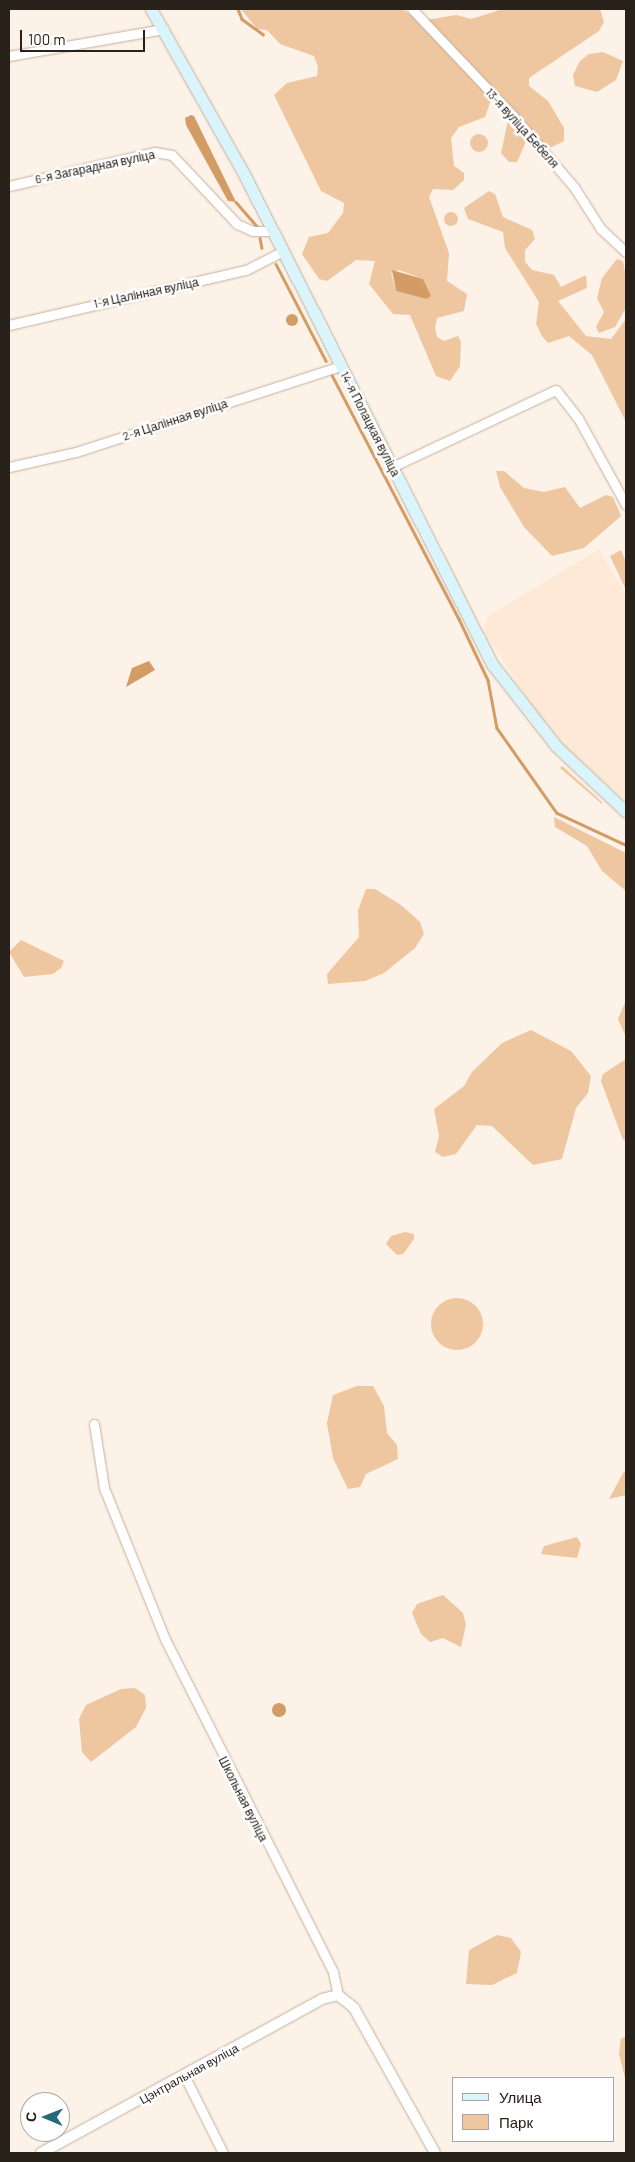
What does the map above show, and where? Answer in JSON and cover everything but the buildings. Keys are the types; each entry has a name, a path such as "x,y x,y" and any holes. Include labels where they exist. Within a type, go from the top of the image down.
{"main road":[{"name":"14-я Полацкая вуліца","path":"150,9 164,29 270,231 478,638 514,697 565,756 626,812"}],"street":[{"name":"13-я вуліца Бебеля","path":"412,9 521,125 574,187 601,229 626,252"},
{"path":"9,56 164,29"},
{"name":"6-я Загарадная вуліца","path":"9,186 164,153 172,155 237,224 253,232 270,231"},
{"name":"1-я Цалінная вуліца","path":"9,325 246,270 280,252"},
{"name":"2-я Цалінная вуліца","path":"9,467 76,452 340,366"},
{"path":"392,467 556,390 578,418 626,505"},
{"name":"Школьная вуліца","path":"94,1424 104,1488 158,1623 203,1722 333,1972 338,1995"},
{"path":"338,1995 354,2008 435,2153"},
{"name":"Цэнтральная вуліца","path":"40,2153 185,2077 322,1999 338,1995"},
{"path":"185,2077 223,2153"}],"shaded area":[{"path":"191,115 194,116 236,202 228,201 186,125 185,118"},
{"path":"392,270 423,279 431,296 426,299 396,291"},
{"path":"292,314 298,320 292,326 286,320"},
{"path":"599,549 626,595 626,801 570,752 537,713 483,630 488,616"},
{"path":"149,661 155,670 126,687 132,668"},
{"path":"279,1703 284,1705 286,1710 284,1715 279,1717 274,1715 272,1710 274,1705"}],"green space":[{"path":"241,9 402,9 420,21 456,15 471,19 503,9 600,9 604,22 599,31 529,78 529,86 548,101 564,128 564,141 550,148 528,137 517,162 509,162 501,153 511,107 499,93 492,97 485,117 459,127 451,138 454,166 464,173 464,180 453,190 433,189 429,197 449,253 447,281 467,294 464,311 437,318 435,328 437,337 444,341 458,336 461,342 460,366 450,381 436,376 410,315 393,314 369,284 375,261 356,260 327,281 319,279 302,254 309,237 328,233 343,213 344,203 321,191 274,95 287,83 317,76 318,67 314,56 280,44 267,30 257,29","holes":["399,270 423,279 426,299 396,291 391,273"]},
{"path":"603,52 623,61 616,80 597,92 575,86 573,75 580,61 589,54"},
{"path":"479,134 485,137 488,143 485,149 479,152 473,149 470,143 473,137"},
{"path":"489,191 495,194 503,217 532,230 535,239 525,250 525,262 532,270 554,275 561,287 586,275 587,288 558,301 586,336 611,339 626,319 626,422 592,355 569,336 548,343 542,336 536,324 539,302 505,248 503,232 468,219 464,208"},
{"path":"451,212 456,214 458,219 456,224 451,226 446,224 444,219 446,214"},
{"path":"617,259 623,261 626,277 626,308 615,327 599,333 596,327 604,312 597,298 602,278"},
{"path":"496,471 504,471 524,488 544,492 565,487 580,508 606,495 613,497 621,516 584,548 552,556 524,527 500,487"},
{"path":"621,550 626,562 626,590 610,556"},
{"path":"562,766 602,802 602,804 560,768"},
{"path":"554,817 626,853 626,891 602,871 587,846 555,827"},
{"path":"366,889 375,889 401,905 420,922 424,934 415,948 384,973 365,981 328,984 327,974 359,937 358,910"},
{"path":"21,940 64,961 61,968 53,974 24,977 9,952"},
{"path":"626,1000 626,1037 618,1019"},
{"path":"531,1030 571,1051 591,1076 588,1093 576,1108 562,1159 533,1165 492,1126 477,1125 456,1154 443,1157 435,1152 439,1136 434,1109 464,1086 472,1072 502,1043"},
{"path":"626,1059 626,1140 623,1140 601,1081 603,1074"},
{"path":"405,1232 414,1234 414,1239 403,1254 397,1255 386,1244 391,1236"},
{"path":"452,1298 462,1298 476,1305 483,1319 483,1329 476,1343 462,1350 452,1350 442,1346 435,1339 431,1329 431,1319 435,1309 442,1302"},
{"path":"357,1386 373,1386 384,1406 387,1433 397,1445 398,1459 366,1474 360,1487 348,1489 333,1458 327,1423 333,1395"},
{"path":"626,1470 626,1495 609,1499 623,1473"},
{"path":"577,1537 581,1544 577,1558 541,1554 544,1546"},
{"path":"443,1595 463,1613 466,1625 461,1647 443,1638 430,1642 421,1634 412,1613 417,1604"},
{"path":"135,1688 145,1695 146,1708 136,1727 91,1762 82,1752 79,1719 86,1705 121,1689"},
{"path":"497,1935 511,1938 521,1952 517,1973 492,1985 466,1984 469,1950"},
{"path":"626,2037 626,2082 619,2054 621,2038"}],"waterway":[{"path":"238,9 242,19 263,34"},
{"path":"236,202 257,226"},
{"path":"260,238 262,248"},
{"path":"276,264 326,361"},
{"path":"332,375 459,619 488,680 497,728 557,813 626,845"}]}
